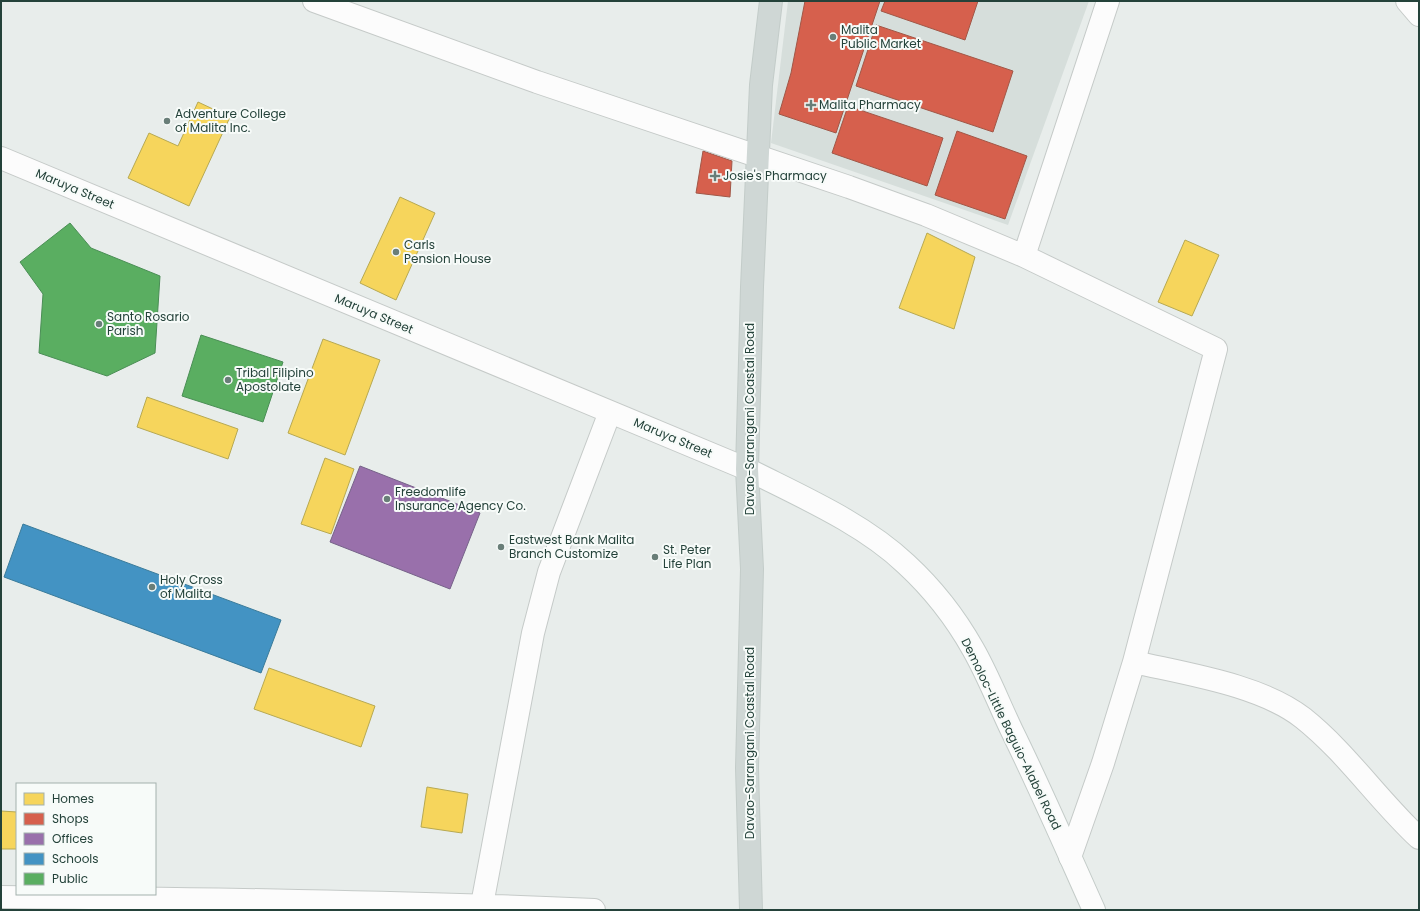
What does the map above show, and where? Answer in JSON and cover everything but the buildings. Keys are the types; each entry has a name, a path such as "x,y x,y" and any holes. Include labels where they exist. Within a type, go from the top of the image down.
{"main road":[{"name":"Davao-Sarangani Coastal Road","path":"751,910 747,768 752,569 747,469 752,287 761,85 771,1"}],"street":[{"path":"314,1 537,82 758,156 926,215 1024,256 1216,349 1134,662 1103,762 1070,857"},
{"path":"1024,256 1108,1"},
{"path":"1407,1 1419,15"},
{"name":"Maruya Street","path":"1,158 747,469"},
{"path":"481,908 533,633 549,572 610,412"},
{"name":"Demoloc-Little Baguio-Alabel Road","path":"747,469 866,533 905,563 932,591 954,620 973,649 1094,910"},
{"path":"1134,662 1241,688 1271,700 1302,718 1370,785 1396,817 1419,838"},
{"path":"1,897 233,905 594,910"}],"shaded area":[{"path":"788,1 1089,1 1008,225 771,143"}],"place":[{"name":"Malita Public Market","path":"833,37"},
{"name":"Malita Pharmacy","path":"811,105"},
{"name":"Adventure College of Malita Inc.","path":"167,121"},
{"name":"Josie's Pharmacy","path":"715,176"},
{"name":"Carls Pension House","path":"396,252"},
{"name":"Santo Rosario Parish","path":"99,324"},
{"name":"Tribal Filipino Apostolate","path":"228,380"},
{"name":"Freedomlife Insurance Agency Co.","path":"387,499"},
{"name":"Eastwest Bank Malita Branch Customize","path":"501,547"},
{"name":"St. Peter Life Plan","path":"655,557"},
{"name":"Holy Cross of Malita","path":"152,587"}]}
